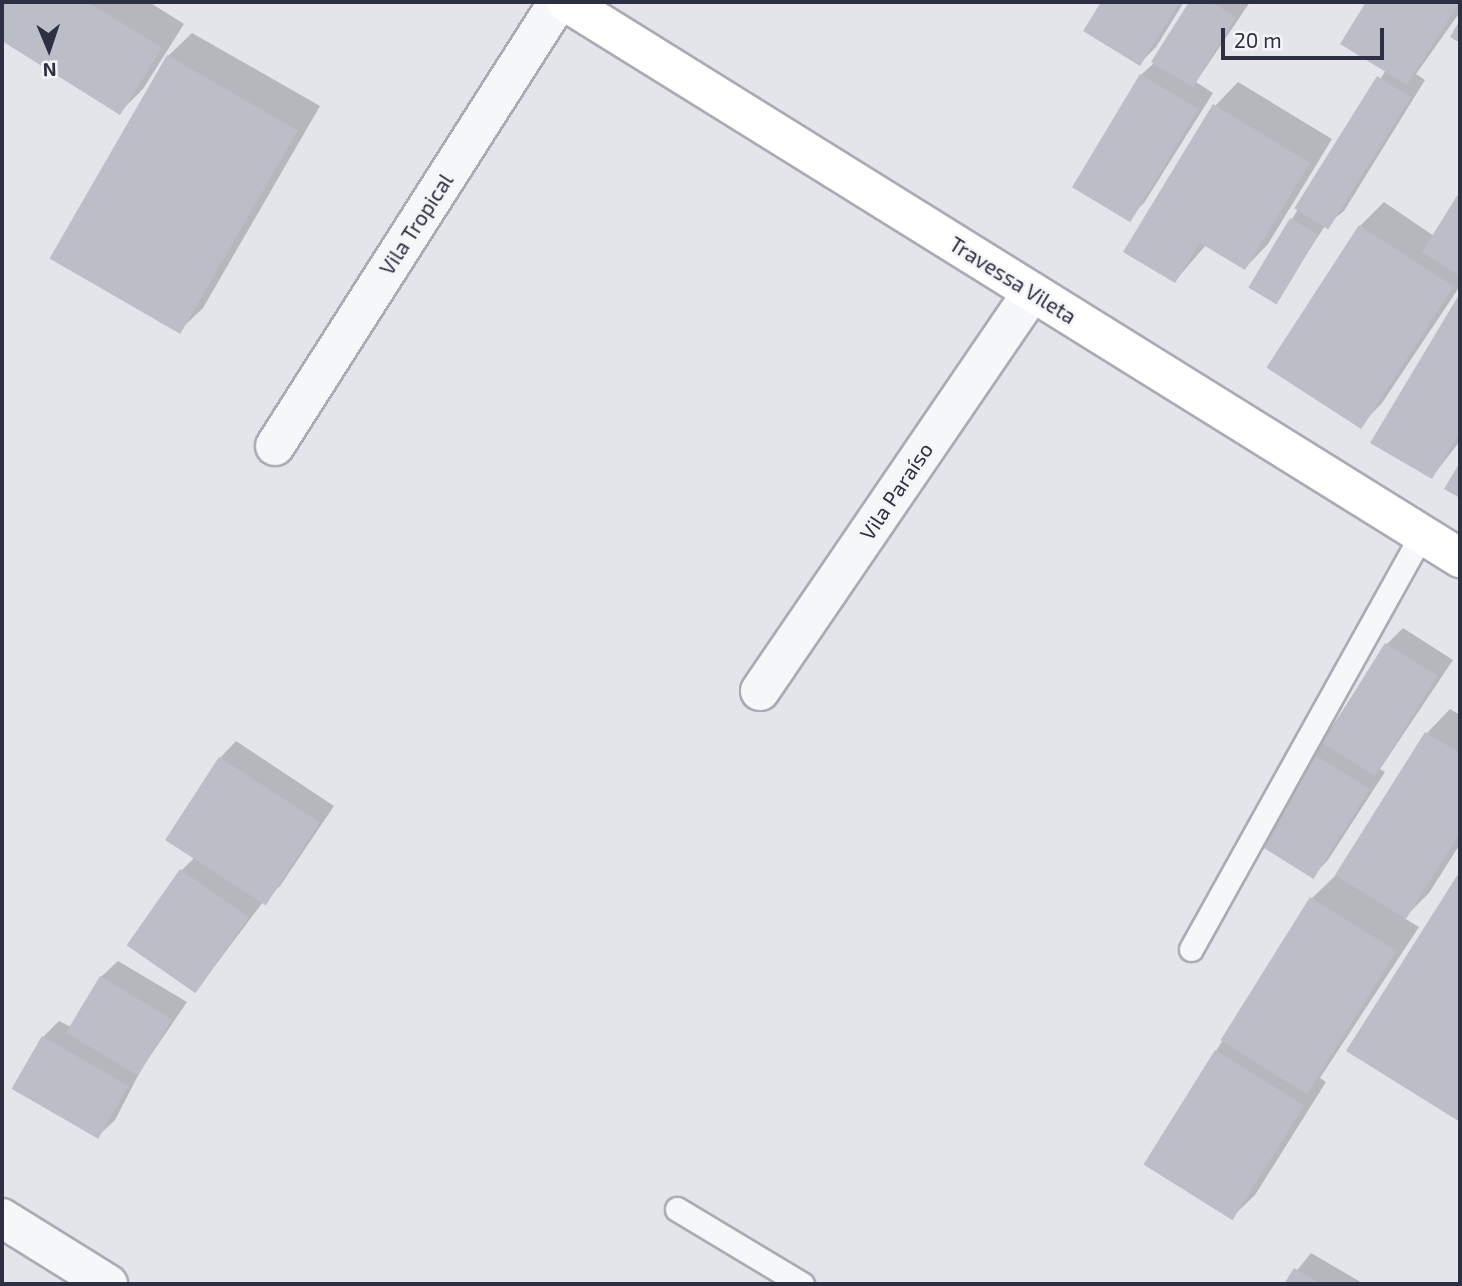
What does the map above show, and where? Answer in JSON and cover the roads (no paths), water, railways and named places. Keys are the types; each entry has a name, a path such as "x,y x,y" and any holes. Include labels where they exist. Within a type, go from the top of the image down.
{"street":[{"name":"Vila Tropical","path":"275,446 558,2"},
{"name":"Travessa Vileta","path":"566,2 1460,558"},
{"name":"Vila Paraíso","path":"760,691 1032,292"},
{"path":"2,1218 108,1284"}],"lane":[{"path":"1191,948 1422,534"},
{"path":"677,1209 802,1284"}]}
